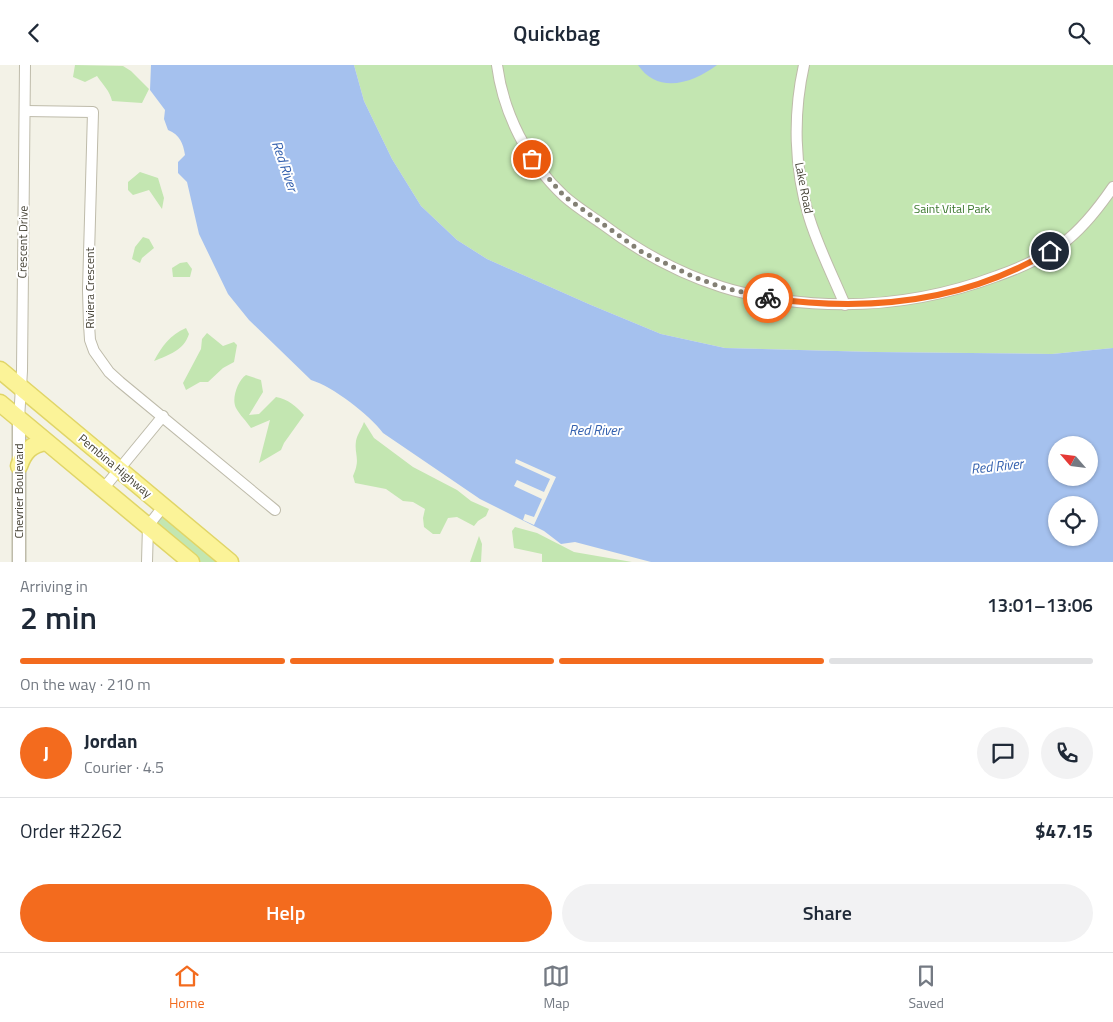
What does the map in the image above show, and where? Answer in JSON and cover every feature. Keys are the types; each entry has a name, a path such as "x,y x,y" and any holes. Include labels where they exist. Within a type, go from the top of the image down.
{"main road":[{"name":"Pembina Highway","path":"0,370 230,562"},
{"name":"Pembina Highway","path":"0,403 191,562"},
{"path":"19,466 29,449 38,443 46,442"}],"street":[{"name":"Crescent Drive","path":"19,419 25,65"},
{"path":"497,65 499,85 511,118 532,159 564,196 642,252 694,277 724,288 764,297 845,305 893,302 928,297 977,284 1018,269 1063,243 1087,219 1113,187"},
{"name":"Lake Road","path":"804,65 797,102 800,182 809,217 845,305"},
{"name":"Riviera Crescent","path":"25,111 93,111 88,290 90,339 94,351 109,372 275,510"},
{"path":"103,489 163,416"},
{"name":"Chevrier Boulevard","path":"18,562 19,419"},
{"path":"147,562 148,526 163,507"}],"green space":[{"path":"75,65 123,66 131,71 149,89 142,103 112,101 108,91 97,76 85,82 73,77"},
{"name":"Saint Vital Park","path":"354,65 1113,65 1113,348 1052,354 725,348 661,334 487,259 457,240 421,206 392,159 364,101"},
{"path":"140,172 158,178 164,198 162,209 149,190 133,195 128,190 128,182"},
{"path":"143,237 149,239 154,248 142,258 140,263 132,259 135,247"},
{"path":"187,262 192,269 190,277 173,277 172,268 180,263"},
{"path":"186,328 189,334 184,344 165,357 154,361 167,341"},
{"path":"207,333 223,346 234,342 237,345 234,362 223,368 208,382 200,382 186,390 183,383 201,349 202,339"},
{"path":"246,375 261,380 263,392 249,415 259,414 276,397 292,403 304,415 281,450 259,463 270,420 251,428 236,408 234,400 236,390 240,381"},
{"path":"364,422 374,438 413,467 457,490 471,501 489,509 486,516 474,526 457,517 448,518 440,534 433,534 424,527 425,509 413,502 403,501 386,489 355,483 353,476 357,461 356,441"},
{"path":"163,507 230,562 191,562 148,527"},
{"path":"515,527 537,533 574,552 632,562 542,562 542,554 514,548 512,531"},
{"path":"479,536 482,544 481,562 470,562"}],"water":[{"name":"Red River","path":"151,65 354,65 364,101 392,159 421,206 457,240 487,259 661,334 725,348 1052,354 1113,348 1113,562 651,562 575,542 561,544 544,531 480,499 383,433 350,402 329,388 311,380 249,320 228,294 199,234 187,182 178,173 178,162 185,155 183,147 178,137 168,130 164,119 165,110 150,90"},
{"path":"638,65 717,65 687,81 665,83 655,80 646,74"}],"pier":[{"path":"516,459 556,477 534,525 523,520 525,514 534,517 542,499 514,486 517,480 544,492 550,479 515,463"}],"way so far":[{"path":"532,159 564,196 642,252 694,277 724,288 768,298"}],"route":[{"path":"768,298 845,305 920,299 977,284 1018,269 1050,251"}]}
